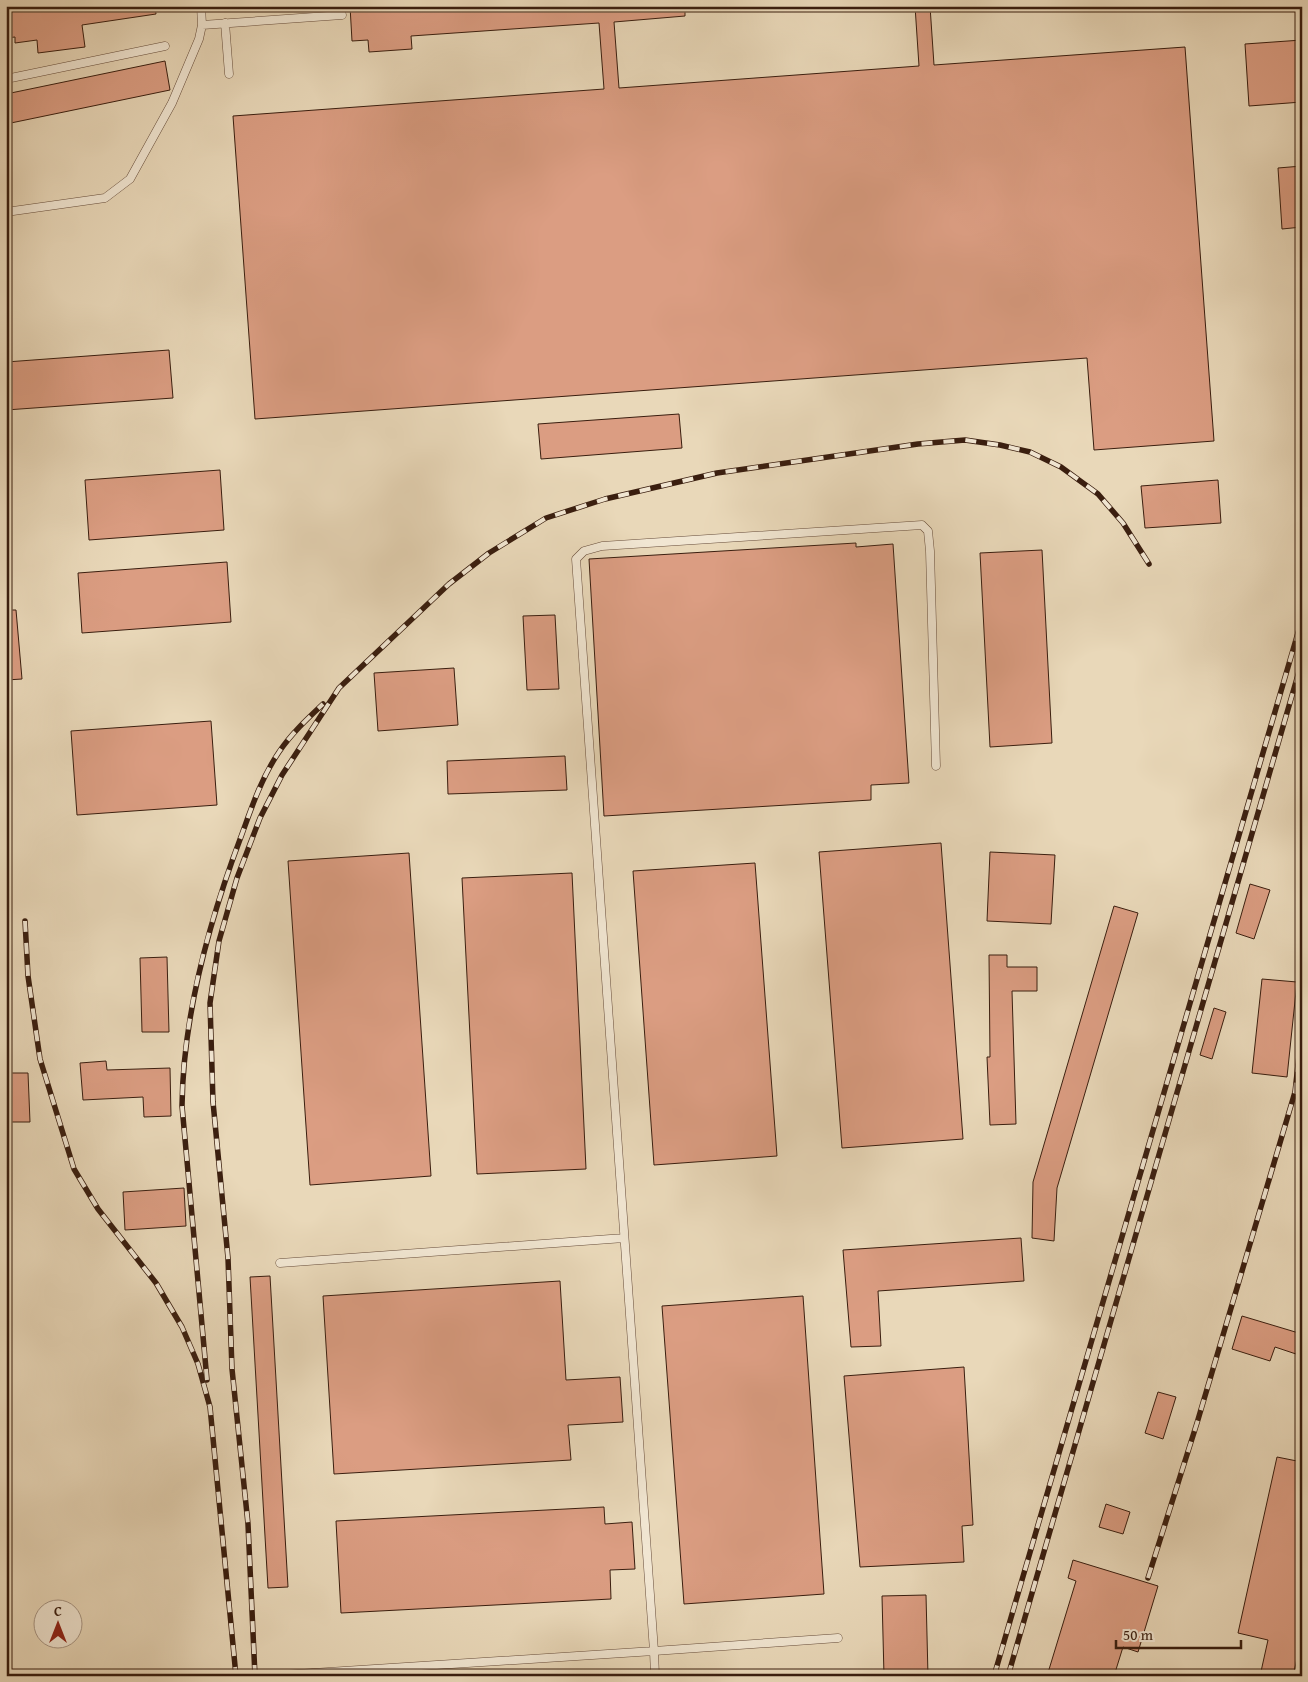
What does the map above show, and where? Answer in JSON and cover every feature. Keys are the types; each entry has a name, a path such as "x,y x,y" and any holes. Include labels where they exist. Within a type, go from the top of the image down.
{"lane":[{"path":"6,212 105,198 130,179 172,103 202,25 202,6"},
{"path":"202,25 342,15"},
{"path":"225,23 229,74"},
{"path":"6,78 165,46"},
{"path":"655,1676 576,559 584,550 602,546 922,525 928,531 930,550 936,766"},
{"path":"280,1263 624,1238"},
{"path":"266,1676 838,1638"}],"building":[{"path":"6,6 155,6 156,14 82,25 85,47 38,53 37,40 15,43 15,37 6,38"},
{"path":"350,6 685,6 685,16 614,22 619,88 919,66 915,6 930,6 934,65 1185,47 1214,441 1094,450 1087,358 255,419 233,116 604,89 599,23 411,36 412,49 369,52 368,40 352,41"},
{"path":"1302,40 1302,102 1249,106 1245,44"},
{"path":"165,61 170,90 6,124 6,94"},
{"path":"1302,166 1302,227 1282,229 1278,168"},
{"path":"169,350 173,398 6,410 6,362"},
{"path":"679,414 682,448 541,459 538,424"},
{"path":"220,470 224,530 89,540 85,480"},
{"path":"1218,480 1221,523 1145,528 1141,486"},
{"path":"856,543 856,547 893,544 909,783 871,785 871,800 604,816 589,559"},
{"path":"1042,550 1052,743 990,747 980,553"},
{"path":"227,562 231,622 82,633 78,573"},
{"path":"6,610 16,610 22,679 6,680"},
{"path":"555,615 559,689 527,690 523,616"},
{"path":"454,668 458,725 378,731 374,673"},
{"path":"211,721 217,805 77,815 71,731"},
{"path":"565,756 567,790 448,794 447,761"},
{"path":"941,843 963,1139 842,1148 819,852"},
{"path":"990,852 1055,855 1051,924 987,921"},
{"path":"409,853 431,1176 310,1185 288,861"},
{"path":"755,863 777,1156 654,1165 633,871"},
{"path":"572,873 586,1169 477,1174 462,878"},
{"path":"1250,884 1270,890 1254,939 1236,933"},
{"path":"1114,906 1138,913 1057,1188 1054,1241 1032,1238 1033,1182"},
{"path":"989,955 1007,955 1007,967 1037,967 1037,991 1012,991 1016,1124 990,1125 987,1057 990,1057"},
{"path":"167,957 169,1032 142,1032 140,958"},
{"path":"1262,979 1297,982 1287,1077 1252,1073"},
{"path":"1214,1008 1226,1012 1212,1059 1200,1055"},
{"path":"106,1061 107,1070 170,1068 171,1116 144,1117 143,1097 83,1100 80,1063"},
{"path":"11,1073 28,1073 30,1122 6,1122 6,1099 11,1099"},
{"path":"184,1188 186,1226 125,1230 123,1192"},
{"path":"1021,1238 1024,1281 878,1291 881,1346 851,1347 843,1250"},
{"path":"270,1276 288,1587 268,1588 250,1277"},
{"path":"560,1281 566,1380 620,1377 623,1422 568,1425 571,1460 334,1474 323,1296"},
{"path":"803,1296 824,1594 684,1604 662,1306"},
{"path":"1242,1316 1302,1334 1302,1356 1275,1347 1270,1361 1232,1349"},
{"path":"964,1367 973,1525 962,1526 964,1562 860,1567 844,1376"},
{"path":"1158,1392 1176,1397 1163,1439 1145,1433"},
{"path":"1277,1457 1302,1462 1302,1637 1293,1676 1260,1676 1268,1640 1238,1633"},
{"path":"1106,1504 1130,1512 1123,1534 1099,1527"},
{"path":"604,1507 605,1524 632,1522 635,1569 610,1570 611,1599 341,1613 336,1521"},
{"path":"1073,1560 1158,1586 1138,1652 1123,1647 1114,1676 1047,1676 1076,1581 1068,1578"},
{"path":"926,1595 928,1676 884,1676 882,1596"}],"railway":[{"path":"255,1676 248,1524 232,1369 228,1258 213,1102 210,1003 219,941 237,878 260,818 282,775 339,688 449,584 489,553 546,518 605,499 717,473 918,444 965,440 1000,445 1030,452 1061,467 1098,494 1123,523 1149,564"},
{"path":"994,1676 1302,619"},
{"path":"1008,1676 1302,661"},
{"path":"207,1380 182,1106 187,1037 193,1002 200,968 219,900 267,771 284,745 323,704"},
{"path":"25,921 28,976 40,1059 74,1169 98,1209 156,1283 182,1327 198,1364 210,1407 236,1676"},
{"path":"1148,1578 1197,1423 1295,1092 1302,1028"}]}
